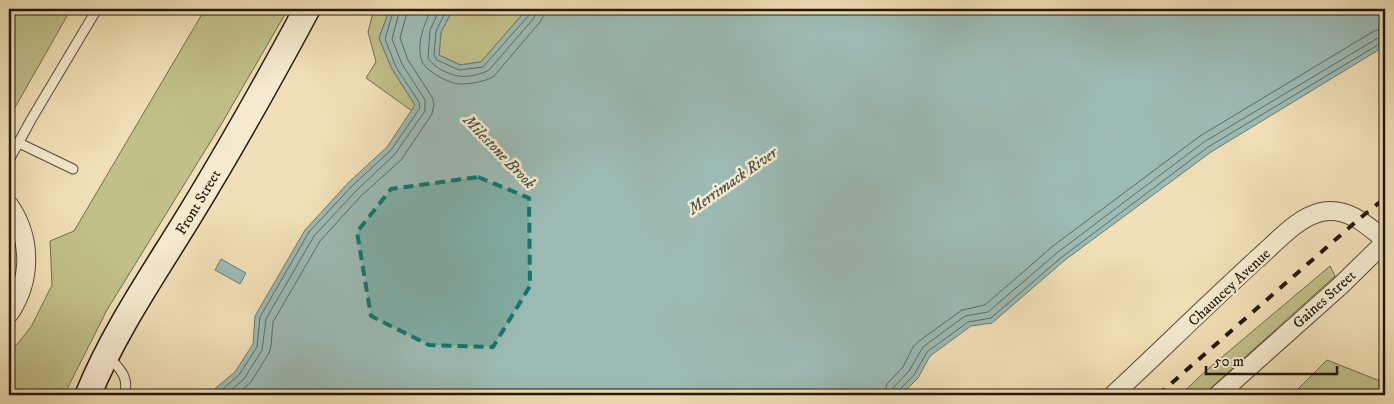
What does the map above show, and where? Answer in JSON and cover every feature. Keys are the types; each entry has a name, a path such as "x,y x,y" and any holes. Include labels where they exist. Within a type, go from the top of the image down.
{"main road":[{"name":"Front Street","path":"88,395 107,355 131,312 213,177 307,9"}],"street":[{"path":"9,204 20,224 25,240 26,256 24,276 19,294 9,314"},
{"name":"Chauncey Avenue","path":"1113,395 1229,285 1289,231 1304,220 1322,212 1342,212 1359,219 1385,241"},
{"name":"Gaines Street","path":"1218,395 1340,286 1385,241"}],"lane":[{"path":"9,160 97,9"},
{"path":"19,143 73,169"},
{"path":"107,355 124,372 127,382 124,395"}],"highlighted area":[{"path":"478,177 529,198 530,286 493,347 429,345 371,316 357,232 391,189"}],"shaded area":[{"path":"9,9 71,9 9,118"},
{"path":"205,9 288,9 222,123 107,310 64,395 9,395 9,354 31,327 52,285 50,241 74,231"},
{"path":"374,9 390,9 379,38 392,69 415,105 412,111 366,78 376,62 368,32"},
{"path":"453,9 527,9 481,62 460,65 439,55 441,32"},
{"path":"1330,266 1335,276 1203,395 1180,395 1209,368"},
{"path":"1327,360 1385,383 1385,395 1299,395 1298,389"}],"water":[{"path":"390,9 453,9 441,32 439,55 460,65 481,62 527,9 1385,9 1385,46 1211,152 1065,260 992,323 971,326 930,356 918,378 901,395 210,395 212,391 235,372 253,344 255,316 305,230 348,183 387,147 415,105 392,69 379,38"},
{"path":"221,259 246,273 240,284 215,270"}],"railway":[{"path":"1158,395 1385,198"}],"water label":[{"name":"Milestone Brook","path":"500,151"},
{"name":"Merrimack River","path":"732,180"}]}
